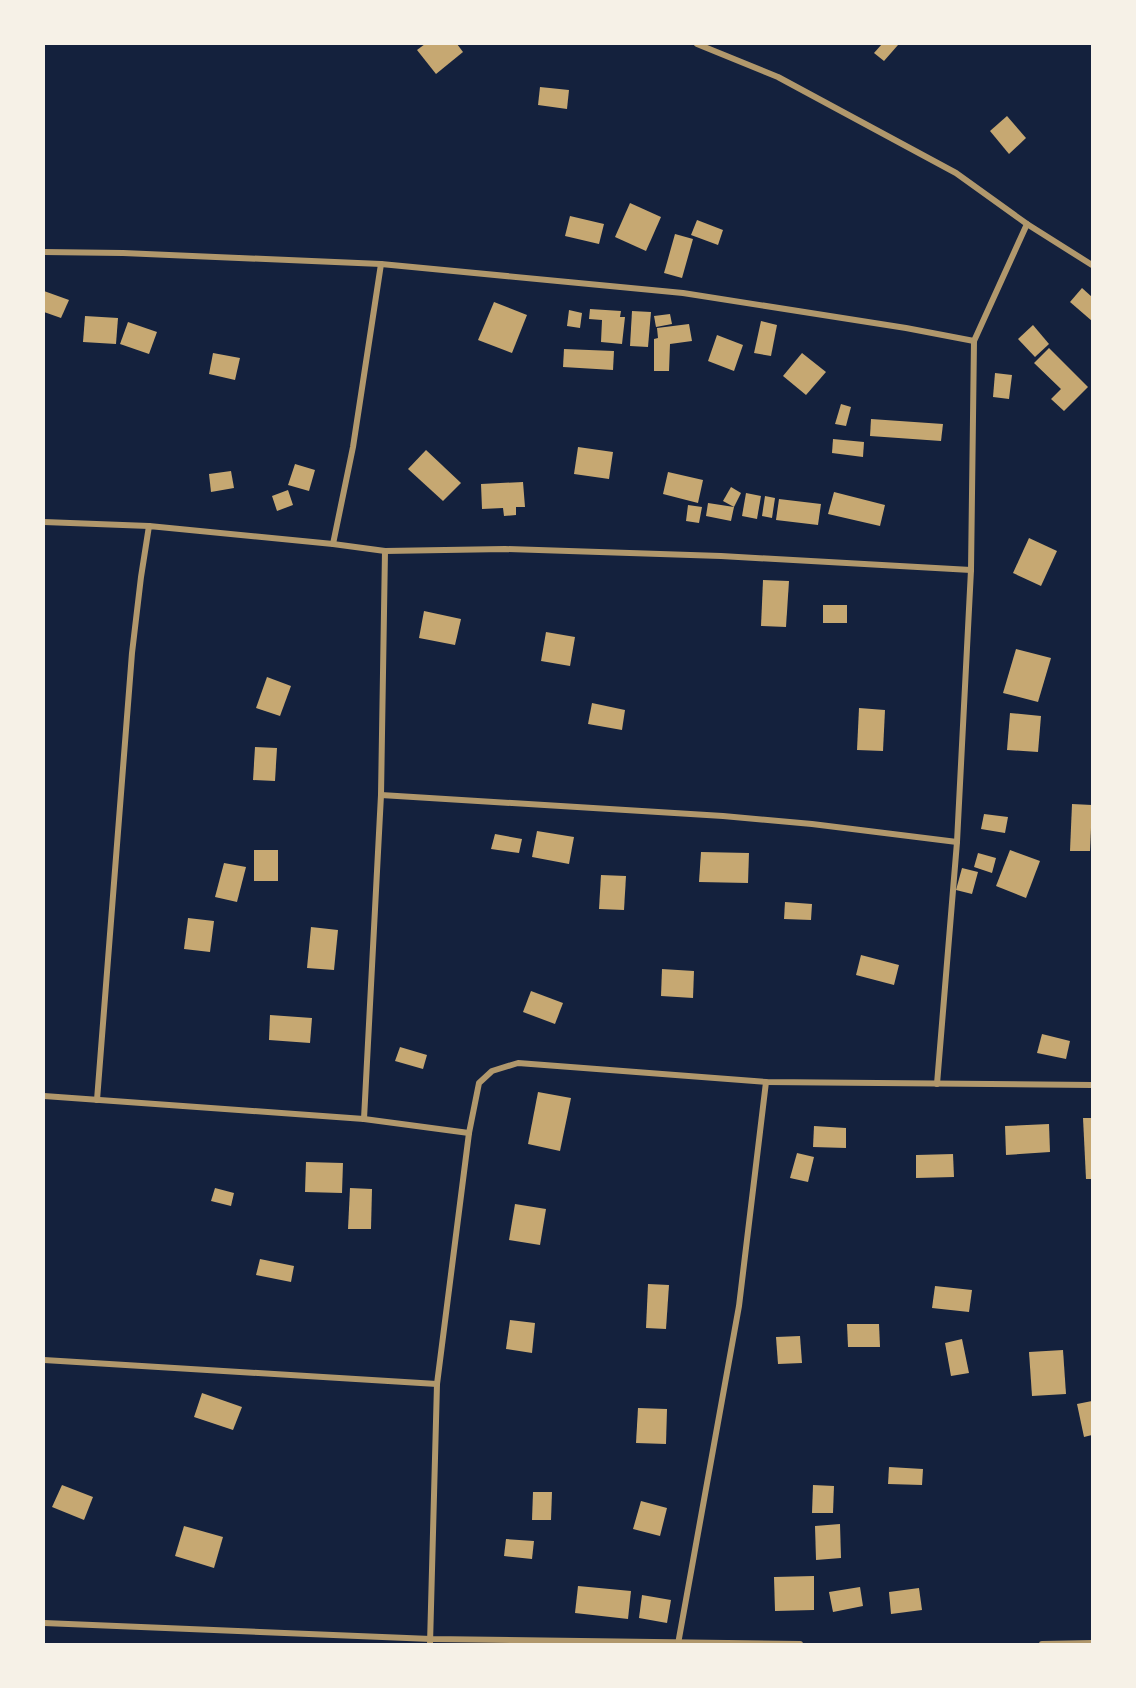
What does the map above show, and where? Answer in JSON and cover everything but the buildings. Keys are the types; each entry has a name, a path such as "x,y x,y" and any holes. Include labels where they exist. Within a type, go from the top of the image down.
{"street":[{"path":"698,44 778,77 956,173 1027,224 1092,265"},
{"path":"937,1084 957,842 971,570 974,340 1027,224"},
{"path":"44,252 123,253 381,264 683,293 974,340"},
{"path":"333,544 352,447 381,264"},
{"path":"44,522 149,526 385,551 505,549 721,556 971,570"},
{"path":"97,1100 132,653 149,526"},
{"path":"364,1119 381,795 385,551"},
{"path":"381,795 723,816 812,824 957,842"},
{"path":"430,1641 437,1384 469,1133 479,1083 492,1071 518,1063 766,1082 1092,1085"},
{"path":"678,1643 739,1306 766,1082"},
{"path":"44,1096 364,1119 469,1133"},
{"path":"44,1360 437,1384"},
{"path":"44,1623 430,1641 800,1644"},
{"path":"1042,1644 1092,1643"}]}
